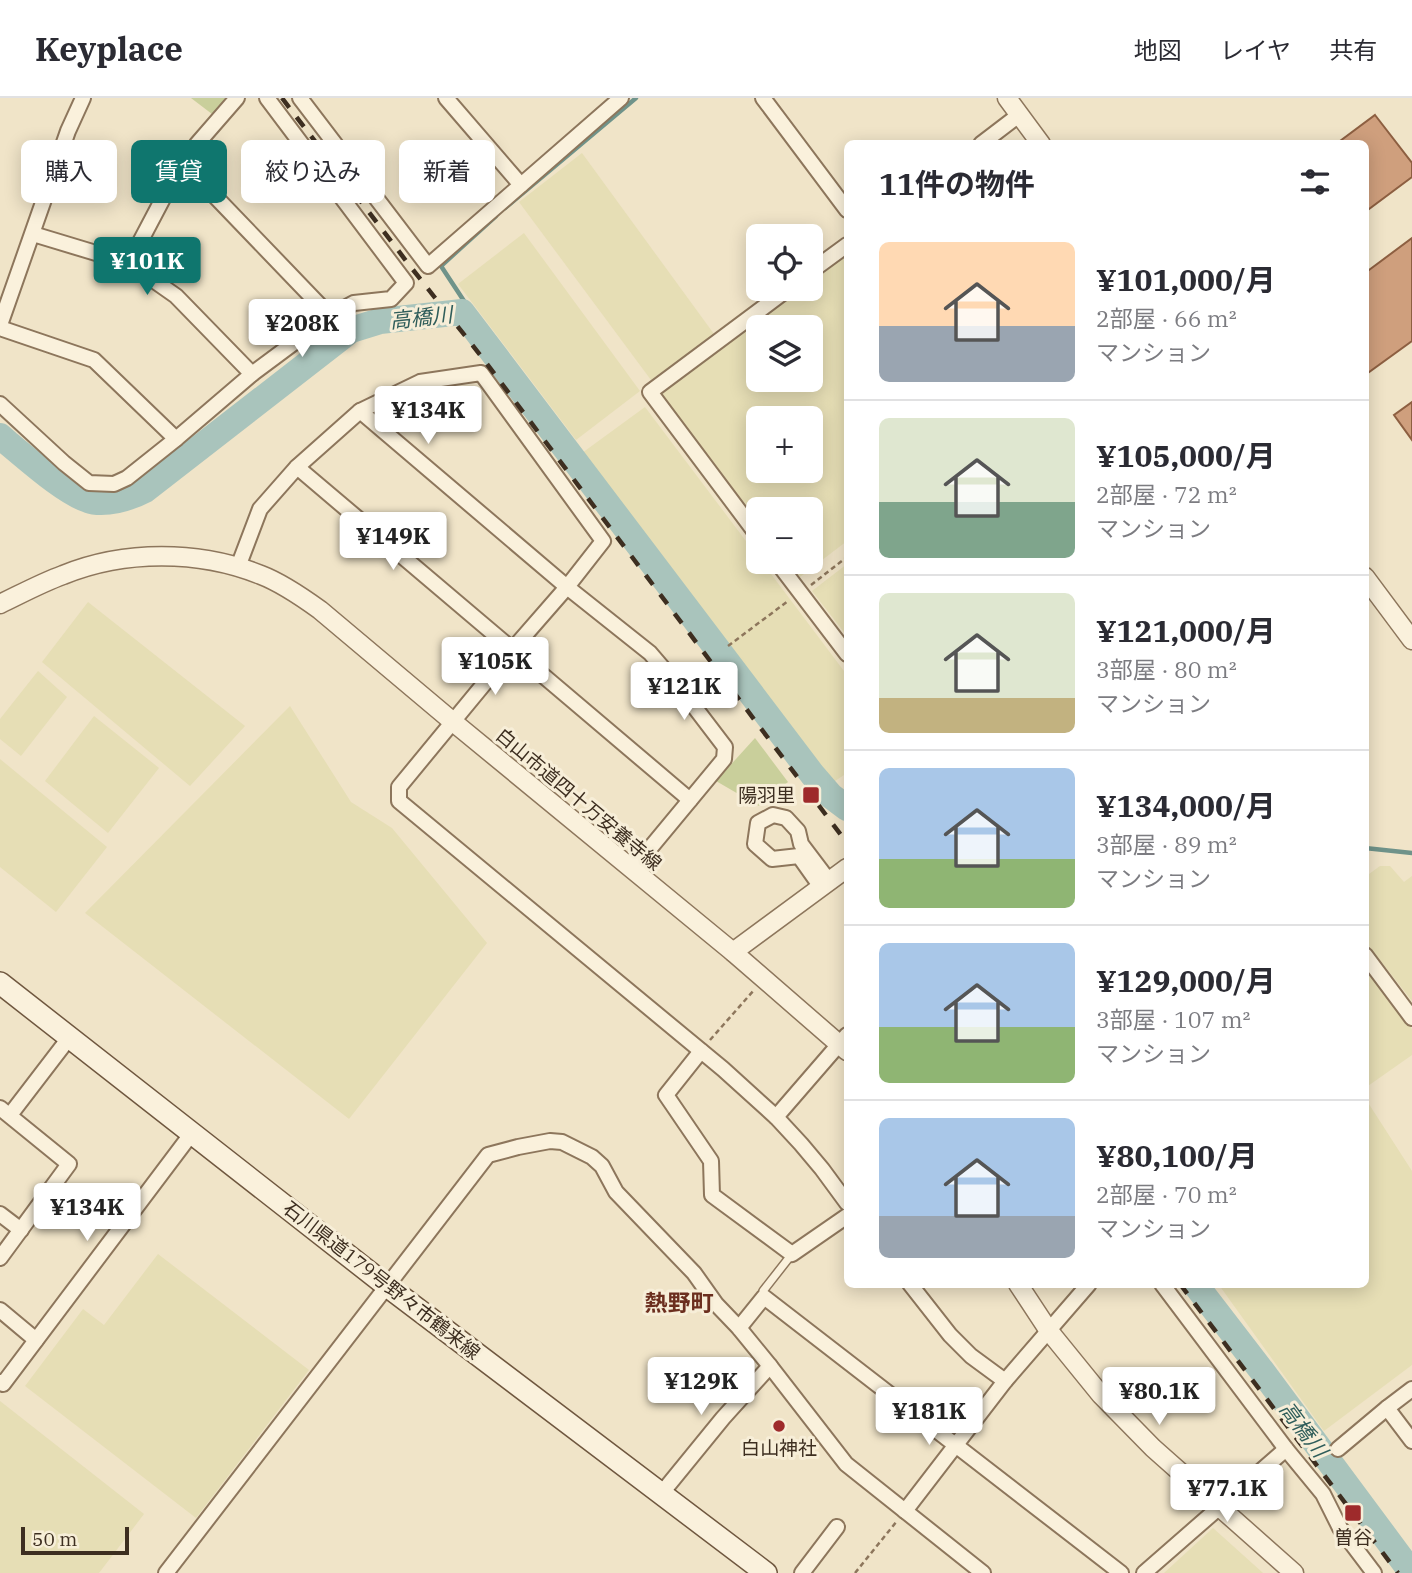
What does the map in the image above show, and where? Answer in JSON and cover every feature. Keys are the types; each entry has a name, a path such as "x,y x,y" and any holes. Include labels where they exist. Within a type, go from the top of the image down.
{"main road":[{"name":"石川県道179号野々市鶴来線","path":"0,983 387,1286 766,1573"}],"street":[{"path":"83,98 68,131 0,327 94,360 176,439"},
{"path":"200,140 237,98"},
{"path":"0,404 89,483 114,484 127,478 253,373 330,316 354,303 391,299 406,283 267,98"},
{"path":"300,98 428,266 616,100"},
{"path":"446,98 521,185"},
{"path":"763,98 844,206"},
{"path":"1007,98 1038,140"},
{"path":"986,140 1019,115"},
{"path":"129,263 161,203"},
{"path":"221,203 330,316"},
{"path":"33,234 129,263 176,296 253,373"},
{"path":"823,263 844,247"},
{"path":"746,520 650,392 772,301"},
{"path":"238,567 260,509 297,467 360,411 421,382 481,373 603,541 399,787 399,801 701,1051 776,1117 822,1169 844,1199"},
{"path":"360,411 567,587 650,653 725,747 724,759 632,870"},
{"path":"297,467 690,800"},
{"name":"白山市道四十万安養寺線","path":"0,604 64,574 128,558 196,558 263,575 320,610 844,1044"},
{"path":"787,574 844,650"},
{"path":"1369,582 1412,640"},
{"path":"773,815 786,818 799,831 801,844 825,884 799,856 772,859 755,844 758,823 773,815"},
{"path":"733,953 844,870"},
{"path":"1369,960 1412,1018"},
{"path":"0,1258 69,1164 5,1112 69,1038"},
{"path":"776,1117 844,1044"},
{"path":"701,1051 666,1095 711,1161 712,1195 792,1254 844,1218"},
{"path":"0,1381 3,1384 192,1133"},
{"path":"166,1573 488,1155 550,1141 562,1142 592,1157 602,1166 616,1192 694,1273 846,1464 983,1573"},
{"path":"0,1214 21,1230"},
{"path":"913,1288 950,1335 971,1356 1005,1381"},
{"path":"1021,1288 1049,1331 1101,1395 1153,1448 1294,1573"},
{"path":"905,1511 1005,1381 1086,1288"},
{"path":"1165,1288 1323,1494 1340,1528 1374,1573"},
{"path":"739,1328 764,1297 1121,1573"},
{"path":"0,1310 36,1340"},
{"path":"661,1494 770,1366"},
{"path":"1338,1450 1412,1389"},
{"path":"1387,1408 1412,1441"},
{"path":"1144,1573 1286,1449"},
{"path":"802,1573 837,1527"}],"lane":[{"path":"764,1297 763,1291 792,1254"}],"path":[{"path":"727,646 844,559"},
{"path":"701,1051 764,979"},
{"path":"855,1573 905,1511"}],"shaded area":[{"path":"582,153 714,334 651,380 519,202"},
{"path":"524,233 640,391 576,440 458,284"},
{"path":"844,255 844,543 823,559 823,497 746,497 746,505 662,394 746,330 746,392 823,392 823,315 766,315 784,301 823,301 823,271"},
{"path":"645,407 746,541 746,574 771,574 844,671 844,775 832,783 582,453"},
{"path":"844,566 844,632 812,591"},
{"path":"88,602 245,726 190,786 42,662"},
{"path":"38,671 67,697 21,756 0,739 0,719"},
{"path":"290,706 351,802 392,828 487,943 349,1119 85,913"},
{"path":"94,716 159,768 108,833 45,781"},
{"path":"0,759 107,847 56,912 0,867"},
{"path":"1380,866 1390,866 1404,882 1412,876 1412,1001 1369,946 1369,874"},
{"path":"1369,972 1412,1029 1412,1055 1369,1085"},
{"path":"1369,1104 1412,1171 1412,1365 1324,1431 1221,1288 1369,1288"},
{"path":"158,1254 309,1370 196,1518 25,1386 83,1309 104,1325"},
{"path":"0,1401 144,1514 99,1573 0,1573"},
{"path":"1213,1528 1263,1573 1164,1573"}],"green space":[{"path":"191,98 227,98 212,114"},
{"path":"755,738 788,782 759,806 716,781"}],"building":[{"path":"1375,115 1412,163 1412,177 1369,209 1369,140 1341,140"},
{"path":"1412,238 1412,341 1369,372 1369,270"},
{"path":"1412,402 1412,440 1394,415"}],"waterway":[{"path":"505,208 636,98"},
{"path":"462,312 464,301 441,266 496,216"},
{"name":"高橋川","path":"0,436 47,475 79,496 94,502 125,498 145,490 351,330 380,321 462,312 812,774 831,796 844,806"},
{"name":"高橋川","path":"831,796 844,799"},
{"path":"1369,848 1412,853"},
{"name":"高橋川","path":"1198,1288 1412,1573"}],"railway":[{"path":"282,98 481,356 844,839"},
{"path":"1183,1288 1398,1573"}],"place":[{"name":"陽羽里","path":"811,795"},
{"name":"白山神社","path":"779,1426"},
{"name":"曽谷","path":"1353,1513"}],"district":[{"name":"熱野町","path":"679,1302"}]}
